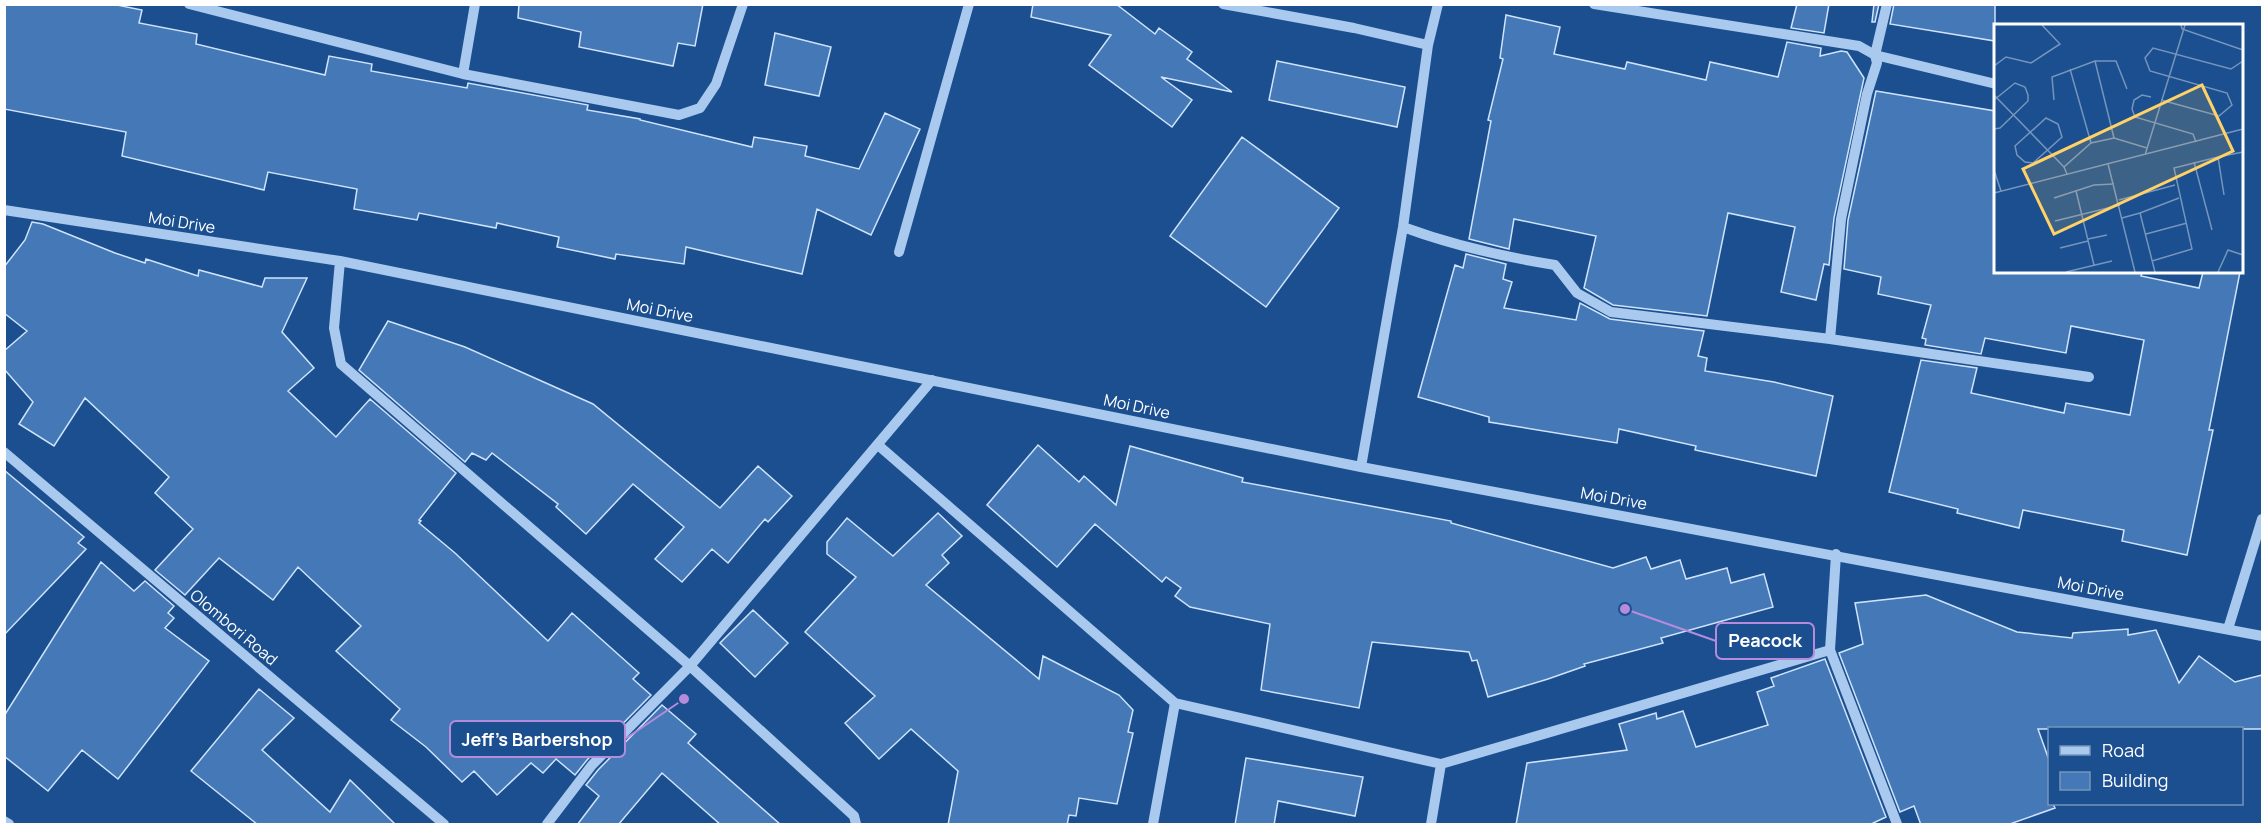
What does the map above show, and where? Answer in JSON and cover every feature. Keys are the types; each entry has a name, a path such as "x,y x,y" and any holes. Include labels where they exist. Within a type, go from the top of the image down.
{"street":[{"path":"189,4 463,74 679,115 700,108 716,84 743,4"},
{"path":"463,74 476,4"},
{"path":"899,252 969,4"},
{"path":"1223,4 1354,28 1428,45"},
{"path":"1361,467 1403,227 1428,45 1438,4"},
{"path":"1594,4 1859,46 1875,55 1994,84"},
{"path":"1830,339 1841,219 1877,63 1875,55 1887,4"},
{"name":"Moi Drive","path":"4,210 340,261 1361,467 1836,554 2262,636"},
{"path":"1403,227 1507,257 1555,265 1576,293 1611,312 1830,339 2089,377"},
{"path":"340,261 334,328 341,364 690,666 854,816 856,825"},
{"path":"547,825 592,765 690,666 932,380"},
{"path":"878,445 1175,703 1442,764 1830,650"},
{"name":"Olombori Road","path":"4,452 444,825"},
{"path":"2228,629 2262,519"},
{"path":"1836,554 1830,650 1897,825"},
{"path":"1153,825 1175,703"},
{"path":"1431,825 1442,764"},
{"path":"4,820 9,825"}],"building":[{"path":"4,4 112,4 142,10 139,23 197,34 196,44 325,75 329,56 372,64 371,71 467,88 468,83 588,105 587,110 640,119 752,147 754,137 807,146 805,156 859,169 885,113 920,129 871,235 817,209 802,274 686,247 684,264 616,254 615,259 557,247 559,237 497,223 496,228 419,213 417,220 354,209 357,189 268,172 264,190 122,156 126,132 4,109"},
{"path":"519,4 703,4 695,46 678,43 673,66 579,47 581,32 518,18"},
{"path":"1033,4 1116,4 1155,34 1159,28 1192,52 1187,59 1232,92 1161,77 1192,100 1172,127 1089,65 1111,35 1031,17"},
{"path":"1797,4 1829,4 1824,33 1791,28"},
{"path":"1874,4 1879,4 1875,22 1872,22"},
{"path":"1894,4 1995,4 1994,41 1890,24"},
{"path":"1506,15 1560,27 1554,54 1625,69 1627,62 1706,80 1710,62 1778,77 1787,42 1821,48 1820,56 1841,51 1847,52 1864,78 1834,218 1829,265 1824,264 1816,300 1781,292 1795,227 1728,213 1707,316 1613,305 1584,288 1596,236 1514,219 1509,249 1469,239 1491,121 1488,120 1503,59 1500,58"},
{"path":"775,33 831,47 819,96 765,85"},
{"path":"1277,61 1405,87 1397,127 1269,100"},
{"path":"1876,91 1994,111 1994,273 2142,273 2141,276 2199,288 2203,273 2240,273 2209,430 2213,430 2187,555 2122,541 2124,530 2023,510 2019,528 1957,513 1958,509 1889,492 1921,360 1977,368 1971,393 2064,413 2066,403 2130,415 2144,340 2071,326 2066,353 1985,338 1981,354 1925,345 1926,339 1922,338 1931,305 1878,294 1881,277 1844,269 1848,220"},
{"path":"1242,137 1339,208 1266,307 1170,236"},
{"path":"32,222 43,224 145,263 146,259 198,276 199,270 262,287 265,278 307,278 282,332 314,368 288,391 336,437 370,399 456,473 419,523 455,553 548,641 572,613 639,673 633,679 651,695 575,775 556,759 543,773 531,763 497,795 474,771 462,782 426,747 391,720 400,709 336,651 361,626 298,567 273,600 219,558 185,595 155,570 193,529 155,493 169,477 85,398 54,446 19,424 33,402 4,369 4,351 27,331 4,313 4,267 25,240"},
{"path":"1466,254 1506,264 1503,279 1512,282 1504,308 1576,320 1580,303 1610,319 1704,331 1698,356 1707,358 1705,371 1774,382 1833,396 1816,476 1695,450 1696,446 1619,429 1617,443 1489,422 1489,417 1418,397 1455,265 1463,268"},
{"path":"388,321 465,347 593,404 720,508 758,466 792,496 768,522 765,519 728,563 712,549 682,582 655,559 684,527 633,484 586,534 556,507 558,504 492,453 486,460 472,453 465,462 359,370"},
{"path":"1038,445 1079,482 1084,476 1116,505 1130,446 1243,478 1242,482 1451,521 1451,523 1613,568 1646,557 1651,569 1680,560 1686,579 1727,568 1731,583 1764,574 1773,607 1661,638 1663,643 1584,664 1585,666 1548,679 1488,697 1477,660 1472,661 1469,652 1372,642 1359,708 1261,690 1270,624 1190,607 1175,596 1181,588 1166,577 1162,582 1095,524 1057,567 987,505"},
{"path":"4,470 84,537 78,543 86,549 4,635"},
{"path":"938,513 962,536 942,555 949,563 926,585 1039,679 1043,656 1119,695 1133,710 1128,732 1133,733 1117,804 1079,798 1076,816 1069,815 1067,825 948,825 958,771 911,729 879,759 845,723 875,696 805,632 856,577 827,554 827,542 847,518 893,556"},
{"path":"101,562 134,591 145,581 174,606 168,613 174,618 165,628 209,661 118,779 82,750 48,791 4,756 4,716"},
{"path":"1926,595 2017,632 2072,638 2073,633 2128,629 2128,635 2156,630 2179,683 2199,656 2235,682 2262,675 2262,729 2243,729 2243,727 2048,727 2048,729 2038,729 2048,757 2048,805 2054,805 2055,808 2007,825 1921,825 1914,806 1900,812 1839,653 1863,644 1855,603"},
{"path":"753,610 788,643 755,677 720,643"},
{"path":"1825,659 1886,817 1869,825 1516,825 1527,763 1627,750 1619,724 1656,713 1657,719 1683,711 1696,747 1768,725 1757,692 1774,686 1771,678"},
{"path":"259,689 294,718 262,750 330,812 350,780 396,825 258,825 191,771"},
{"path":"662,705 696,734 688,743 781,825 721,825 662,773 618,825 577,825 599,796 586,785"},
{"path":"1246,758 1363,777 1355,816 1278,801 1274,825 1235,825"}],"place":[{"name":"Peacock","path":"1625,609"},
{"name":"Jeff's Barbershop","path":"684,699"}]}
